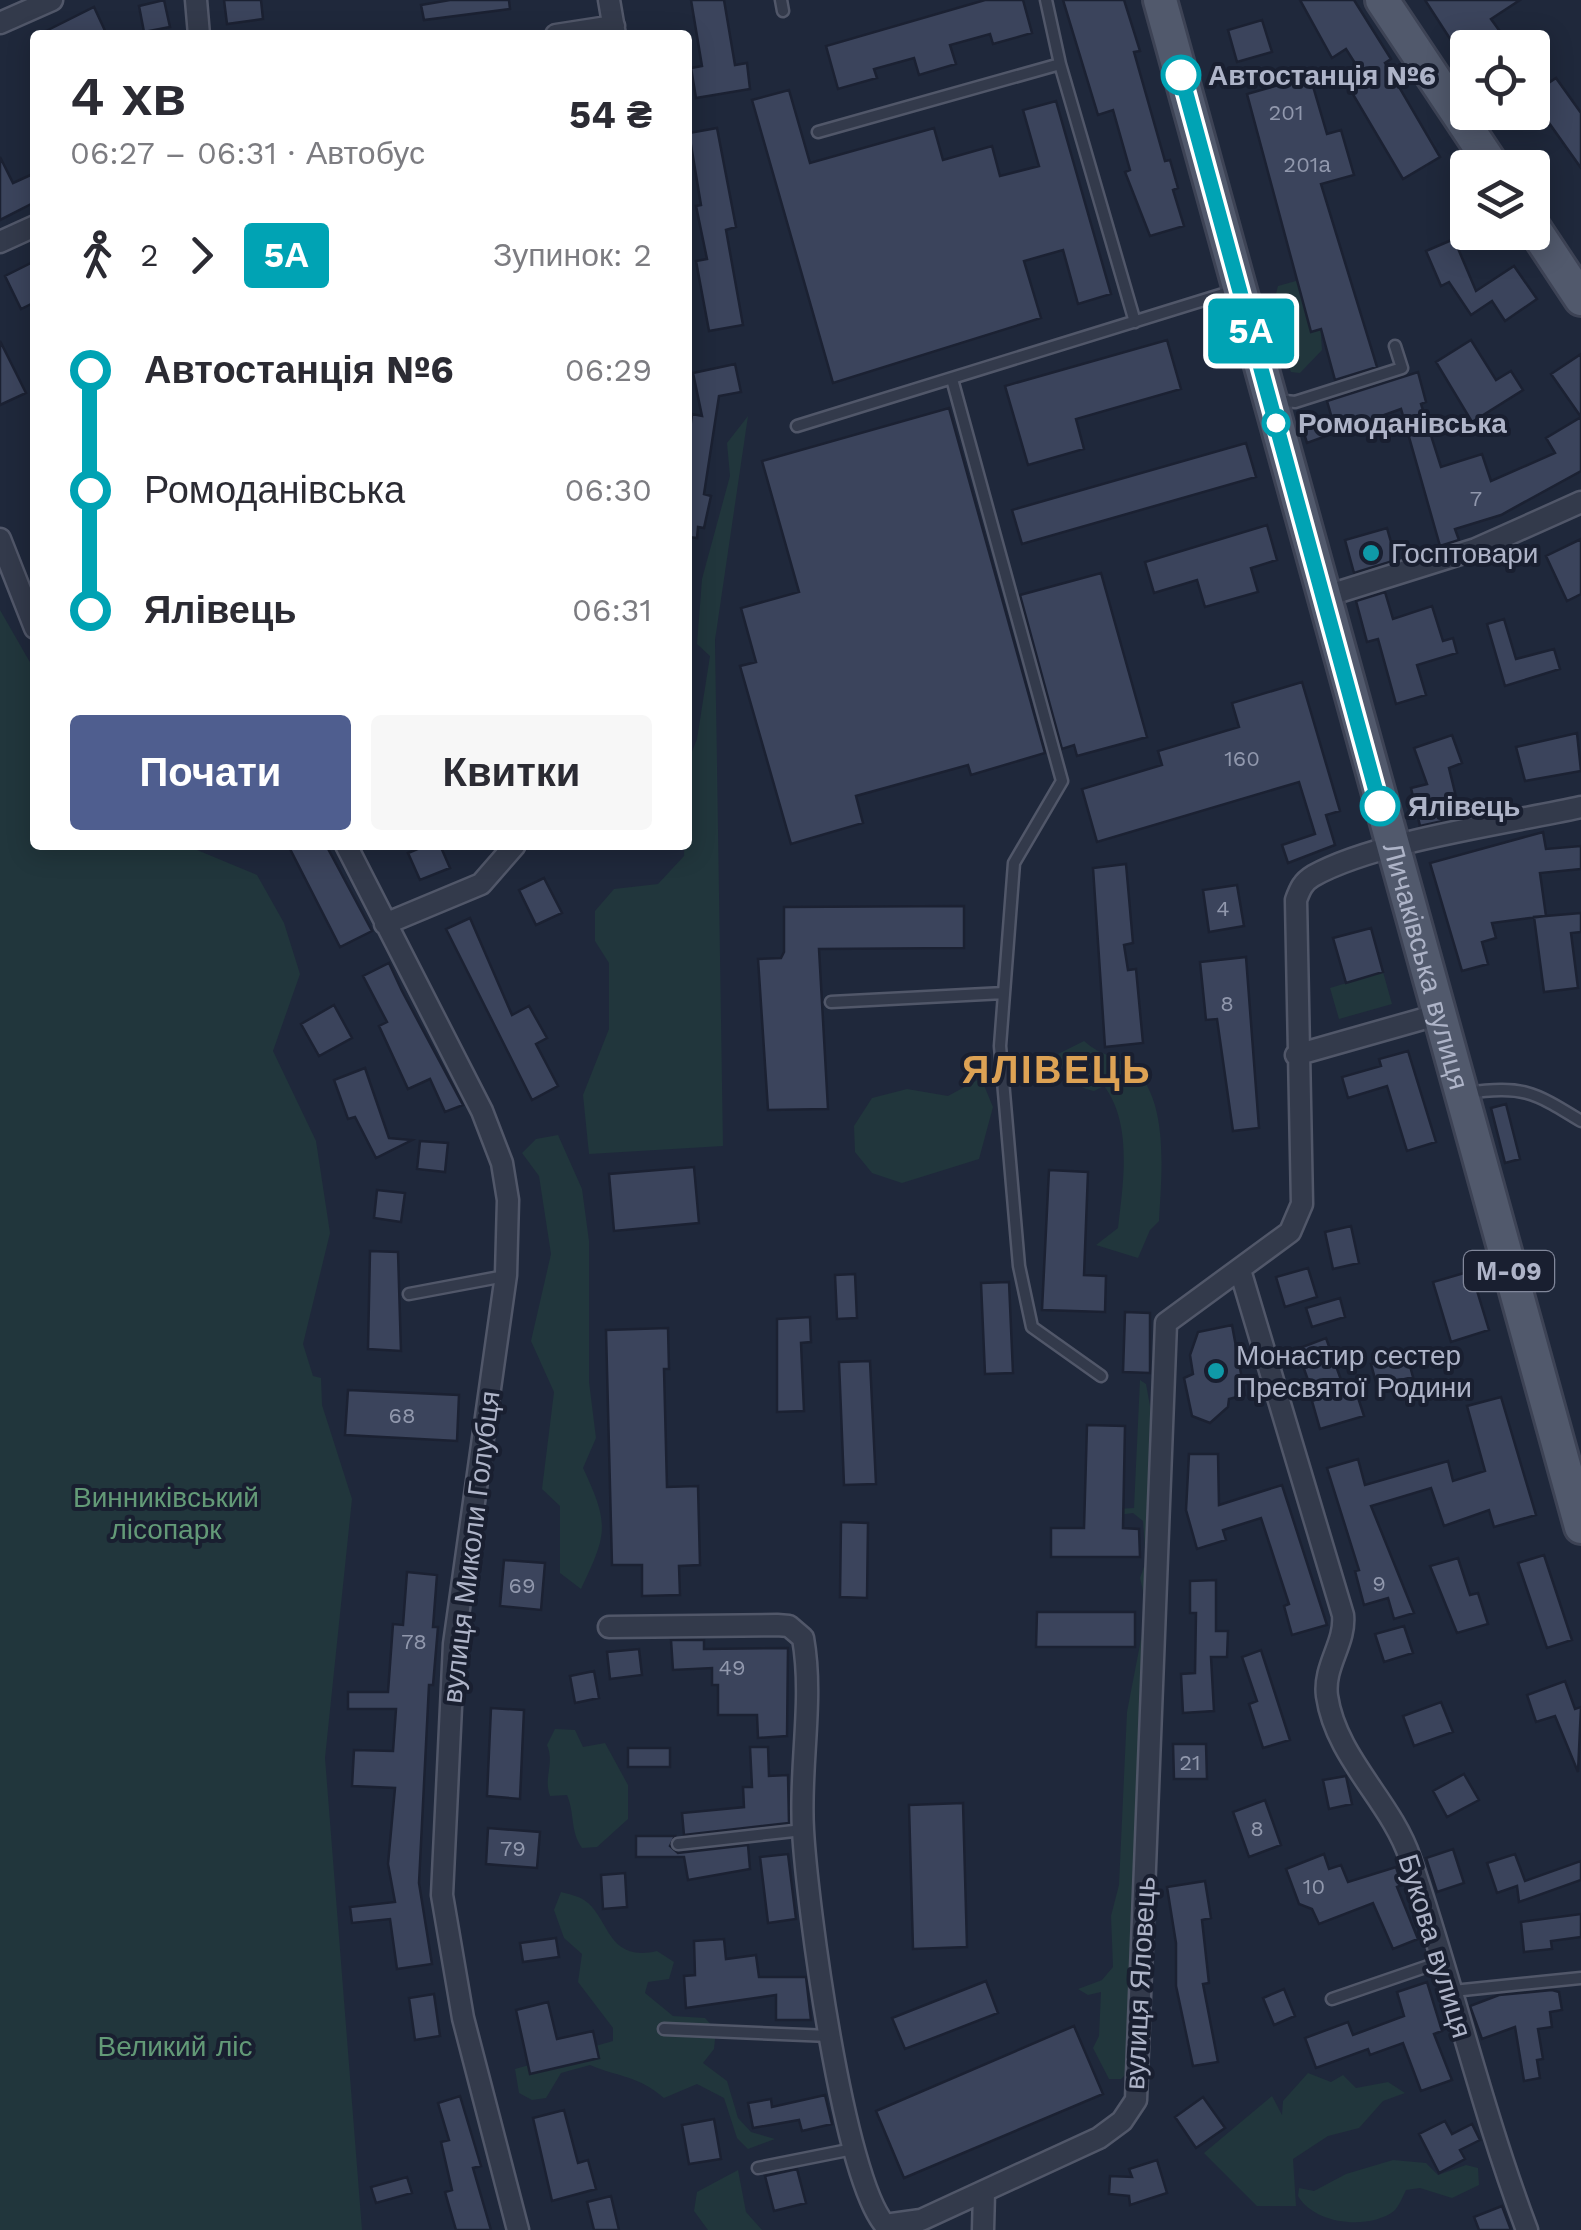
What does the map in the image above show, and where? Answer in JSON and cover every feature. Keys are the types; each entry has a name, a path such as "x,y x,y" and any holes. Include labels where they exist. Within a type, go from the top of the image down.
{"main road":[{"name":"Личаківська вулиця","path":"1160,0 1458,1094 1581,1526"},
{"path":"1382,0 1482,150"},
{"path":"1550,250 1578,287"}],"street":[{"path":"0,24 52,0"},
{"path":"196,0 199,30"},
{"path":"609,0 614,30"},
{"path":"0,242 30,228"},
{"path":"1323,597 1476,549 1581,502"},
{"path":"0,539 30,615"},
{"path":"1392,849 1581,807"},
{"name":"вулиця Яловець","path":"608,1627 777,1625 796,1630 804,1646 803,1830 832,2036 853,2149 866,2194 885,2227 922,2220 1099,2138 1122,2121 1136,2100 1166,1323 1290,1232 1302,1204 1296,1055 1296,900 1301,886 1313,876 1392,849"},
{"name":"вулиця Миколи Голубця","path":"348,850 482,1111 502,1163 508,1200 506,1276 454,1644 442,1895 464,2018 518,2230"},
{"path":"385,924 481,884 511,850"},
{"path":"1296,1055 1437,1015"},
{"name":"Букова вулиця","path":"1240,1270 1344,1615 1345,1627 1326,1677 1332,1718 1410,1855 1490,2132 1526,2230"},
{"path":"983,2230 984,2192"}],"lane":[{"path":"1046,0 1060,64 1135,322"},
{"path":"818,132 1060,64"},
{"path":"797,426 1239,289"},
{"path":"1270,400 1294,402 1402,368 1395,346"},
{"path":"952,378 1062,780 1014,863 1000,1046 1020,1266 1032,1327 1101,1376"},
{"path":"830,1002 1004,993"},
{"path":"1458,1094 1514,1087 1541,1096 1581,1121"},
{"path":"408,1294 506,1276"},
{"path":"678,1844 803,1830"},
{"path":"1332,2000 1440,1962"},
{"path":"1450,1992 1581,1978"},
{"path":"664,2029 832,2036"},
{"path":"758,2168 853,2149"}],"green space":[{"path":"1316,265 1322,350 1300,373 1291,372 1269,321 1278,286 1303,279"},
{"path":"748,416 715,640 723,1146 589,1154 583,1095 609,1029 609,963 595,941 595,911 614,889 658,884 684,856 684,850 692,850 692,752 710,656 697,644 702,579 730,476 727,443"},
{"name":"Великий ліс","path":"0,610 30,662 30,850 197,850 257,875 284,923 300,974 273,1051 316,1141 330,1233 303,1344 313,1376 321,1378 322,1405 352,1499 325,1758 362,2230 0,2230"},
{"path":"1383,972 1392,1004 1339,1019 1330,988"},
{"path":"1084,1041 1140,1075 1157,1113 1162,1159 1159,1221 1150,1230 1138,1258 1096,1245 1118,1228 1124,1155 1119,1118 1104,1086 1094,1091 1075,1083 1058,1054"},
{"path":"981,1078 993,1107 979,1159 902,1183 872,1173 855,1152 854,1126 872,1098 907,1089 948,1096"},
{"path":"558,1135 582,1189 589,1241 589,1382 596,1438 583,1468 598,1503 602,1529 581,1589 560,1573 560,1506 542,1489 554,1392 531,1341 551,1254 539,1176 522,1153 536,1139"},
{"path":"1140,1380 1146,1384 1155,1433 1130,2070 1121,2079 1109,2079 1093,2048 1099,2036 1101,1992 1088,1995 1078,1989 1102,1980 1113,1967 1111,1916 1119,1885 1127,1712 1147,1608 1140,1578 1146,1561 1143,1521 1133,1513 1118,1515 1116,1509 1134,1508"},
{"path":"555,1729 575,1730 583,1747 605,1743 628,1785 628,1819 597,1847 582,1848 578,1842 567,1795 550,1796 547,1745"},
{"path":"561,1892 584,1900 593,1908 618,1945 640,1953 657,1951 674,1962 669,1979 648,1982 645,1993 673,2016 705,2018 716,2030 714,2049 703,2063 727,2081 738,2118 751,2132 775,2139 748,2149 737,2138 724,2098 697,2084 664,2098 637,2081 590,2065 561,2073 546,2098 532,2100 519,2093 515,2069 613,2041 613,2028 578,1982 582,1954 564,1938 554,1910"},
{"path":"1308,2073 1331,2082 1343,2075 1356,2088 1388,2082 1405,2093 1383,2101 1359,2128 1328,2136 1293,2159 1296,2206 1257,2206 1204,2153 1272,2096 1282,2115 1283,2101"},
{"path":"1393,2160 1426,2163 1438,2175 1466,2165 1478,2168 1479,2185 1452,2198 1420,2188 1406,2190 1394,2211 1371,2221 1357,2222 1343,2222 1317,2213 1298,2196 1299,2188 1314,2191 1346,2174"},
{"path":"738,2170 746,2212 762,2230 708,2230 694,2211 697,2192"}],"building":[{"path":"164,0 170,27 144,30 139,6"},
{"path":"224,0 261,0 263,19 227,24"},
{"path":"450,0 509,0 510,9 424,20 421,5"},
{"path":"691,0 724,0 735,65 747,63 750,89 696,98 692,68 702,66"},
{"path":"985,0 1023,0 1032,33 993,44 990,34 950,45 956,64 919,75 914,58 874,69 877,78 838,89 826,46"},
{"path":"1063,0 1124,0 1140,51 1134,52 1165,161 1170,160 1178,188 1173,190 1184,226 1150,236 1125,172 1130,170 1113,110 1098,115"},
{"path":"1300,0 1354,0 1391,59 1385,63 1440,157 1403,179 1351,91 1367,82 1346,49 1332,58"},
{"path":"1425,0 1520,0 1491,19 1499,30 1450,30 1450,39"},
{"path":"94,7 105,30 48,30"},
{"path":"1262,20 1272,52 1237,62 1228,30"},
{"path":"1310,76 1327,134 1341,130 1354,175 1321,184 1377,367 1335,380 1321,329 1311,332 1247,94"},
{"path":"1556,78 1581,113 1581,168 1550,124 1550,82"},
{"path":"789,90 810,163 934,128 943,160 992,146 1000,176 1039,166 1023,110 1056,101 1111,294 1078,304 1063,250 1024,261 1041,318 833,383 752,100"},
{"path":"717,128 736,227 726,230 743,325 709,331 696,261 707,259 696,206 701,205 692,132"},
{"path":"0,157 13,183 30,175 30,205 0,220"},
{"path":"1450,241 1450,250 1459,250 1476,291 1514,266 1537,299 1505,321 1492,301 1471,315 1449,282 1441,286 1426,251"},
{"path":"30,264 30,304 21,309 5,276"},
{"path":"1167,340 1181,389 1076,419 1084,449 1028,465 1005,386"},
{"path":"1471,340 1496,380 1511,371 1523,390 1472,422 1436,362"},
{"path":"0,341 26,393 0,405"},
{"path":"1581,354 1581,417 1551,374"},
{"path":"735,364 741,392 719,396 704,494 711,496 704,528 698,527 697,538 692,537 692,414 702,416 693,373"},
{"path":"1418,372 1426,402 1421,404 1441,467 1482,454 1491,481 1555,453 1546,438 1581,417 1581,471 1501,515 1455,529 1459,540 1440,546 1401,409 1307,443 1301,424 1331,415 1327,401"},
{"path":"949,408 1045,753 971,775 968,765 856,796 863,823 791,844 740,666 756,662 741,608 799,592 762,461"},
{"path":"1246,443 1256,477 1022,544 1012,510"},
{"path":"1267,525 1277,560 1251,568 1258,592 1205,607 1197,580 1154,593 1145,562"},
{"name":"Госптовари","path":"1387,528 1396,560 1354,573 1345,540"},
{"path":"1581,539 1581,594 1567,601 1546,556"},
{"path":"1101,573 1147,737 1077,756 1074,745 1062,749 1020,595"},
{"path":"1385,592 1393,619 1432,606 1443,641 1453,638 1457,653 1417,665 1426,695 1396,704 1378,639 1367,642 1356,601"},
{"path":"1504,619 1516,659 1554,649 1560,669 1505,686 1487,624"},
{"path":"1302,682 1340,811 1326,815 1335,845 1288,863 1282,845 1315,834 1299,782 1097,842 1082,789 1162,765 1158,751 1239,727 1232,703"},
{"path":"1577,733 1581,771 1525,781 1516,747"},
{"path":"1452,735 1462,763 1449,768 1461,817 1420,826 1411,788 1427,784 1414,748"},
{"path":"1543,832 1546,849 1581,846 1581,869 1540,873 1546,916 1492,923 1496,938 1482,942 1488,964 1462,971 1430,863"},
{"path":"291,850 329,850 372,931 340,947"},
{"path":"442,850 450,868 420,880 408,853"},
{"path":"1126,864 1133,943 1124,945 1128,970 1136,969 1143,1043 1105,1047 1093,868"},
{"path":"544,878 562,913 536,925 519,890"},
{"path":"1237,885 1244,926 1209,932 1203,890"},
{"path":"964,906 964,948 819,949 828,1109 768,1110 758,959 781,958 784,952 784,907"},
{"path":"1581,913 1581,932 1571,933 1578,988 1544,992 1534,917"},
{"path":"470,918 512,1015 529,1006 547,1038 536,1044 558,1086 532,1100 446,929"},
{"path":"1371,928 1383,972 1346,983 1333,938"},
{"path":"1246,957 1259,1128 1233,1131 1217,1019 1206,1020 1200,962"},
{"path":"389,963 463,1105 445,1112 430,1079 408,1089 379,1026 387,1022 363,976"},
{"path":"334,1005 352,1038 319,1056 301,1024"},
{"path":"1408,1051 1436,1142 1407,1151 1387,1086 1348,1098 1342,1077 1381,1066 1379,1059"},
{"path":"365,1068 389,1138 412,1140 376,1158 355,1117 348,1119 334,1080"},
{"path":"1506,1104 1520,1159 1505,1163 1491,1108"},
{"path":"420,1141 448,1143 445,1172 417,1169"},
{"path":"694,1167 699,1223 614,1231 609,1174"},
{"path":"1049,1170 1088,1172 1084,1275 1106,1276 1105,1312 1042,1310"},
{"path":"377,1190 405,1193 401,1222 374,1218"},
{"path":"1351,1226 1359,1263 1333,1269 1325,1232"},
{"path":"370,1251 398,1252 401,1351 368,1349"},
{"path":"1308,1268 1317,1297 1285,1307 1276,1277"},
{"path":"1471,1271 1489,1330 1451,1342 1433,1282"},
{"path":"855,1274 857,1318 837,1319 835,1275"},
{"path":"1009,1282 1013,1373 985,1374 981,1283"},
{"path":"1340,1298 1345,1317 1312,1327 1306,1308"},
{"path":"1125,1312 1150,1313 1150,1373 1123,1372"},
{"path":"810,1317 811,1342 801,1343 804,1411 777,1412 777,1319"},
{"name":"Монастир сестер Пресвятої Родини","path":"1232,1325 1245,1395 1229,1399 1228,1407 1210,1423 1192,1416 1184,1378 1193,1374 1190,1355 1198,1332"},
{"path":"668,1328 669,1369 664,1369 667,1487 698,1486 700,1565 679,1566 680,1595 642,1596 642,1565 612,1565 606,1330"},
{"path":"1326,1338 1345,1391 1355,1388 1364,1416 1320,1429 1312,1401 1315,1400 1297,1349"},
{"path":"1407,1355 1413,1377 1377,1386 1371,1364"},
{"path":"870,1361 876,1484 844,1485 839,1362"},
{"path":"348,1390 459,1395 457,1441 345,1435"},
{"path":"1501,1397 1536,1515 1494,1527 1489,1510 1444,1526 1431,1488 1371,1506 1414,1613 1394,1619 1388,1598 1364,1605 1355,1571 1359,1570 1327,1468 1358,1459 1365,1485 1448,1461 1453,1481 1485,1471 1467,1406"},
{"path":"1087,1425 1125,1426 1123,1528 1139,1529 1140,1557 1051,1557 1051,1528 1084,1528"},
{"path":"1189,1454 1218,1454 1219,1505 1282,1485 1327,1625 1292,1635 1284,1606 1289,1604 1261,1518 1223,1530 1226,1540 1197,1549 1186,1510"},
{"path":"841,1522 868,1523 867,1598 840,1597"},
{"path":"1544,1555 1572,1640 1547,1648 1518,1563"},
{"path":"1458,1558 1470,1595 1478,1593 1488,1624 1457,1633 1430,1566"},
{"path":"504,1560 545,1563 541,1610 500,1606"},
{"path":"407,1572 437,1575 433,1627 438,1627 433,1685 429,1685 419,1883 432,1964 397,1969 390,1919 352,1923 350,1907 395,1902 388,1864 395,1788 352,1786 354,1750 393,1751 396,1709 348,1709 348,1692 388,1692 393,1624 403,1625"},
{"path":"1216,1580 1216,1631 1228,1631 1227,1657 1211,1657 1214,1711 1183,1713 1181,1674 1195,1673 1196,1613 1190,1613 1190,1581"},
{"path":"1037,1612 1135,1612 1135,1647 1036,1647"},
{"path":"1404,1626 1413,1653 1384,1662 1375,1634"},
{"path":"671,1640 704,1640 704,1649 788,1648 787,1736 758,1738 757,1715 718,1715 718,1685 712,1685 712,1668 673,1670"},
{"path":"639,1649 642,1675 610,1679 607,1652"},
{"path":"1261,1650 1290,1740 1263,1748 1249,1704 1257,1701 1242,1657"},
{"path":"594,1671 599,1698 575,1703 570,1676"},
{"path":"1565,1681 1575,1709 1581,1707 1578,1772 1555,1716 1536,1722 1527,1695"},
{"path":"1441,1702 1453,1732 1414,1746 1403,1716"},
{"path":"491,1708 524,1710 520,1799 487,1796"},
{"path":"1173,1744 1206,1744 1207,1779 1174,1779"},
{"path":"750,1747 768,1747 769,1776 788,1775 789,1823 684,1835 682,1813 744,1807 743,1787 752,1787"},
{"path":"628,1748 670,1748 670,1767 628,1767"},
{"path":"1464,1774 1479,1800 1447,1817 1433,1791"},
{"path":"1346,1776 1352,1804 1329,1809 1323,1780"},
{"path":"1265,1800 1281,1845 1249,1857 1233,1812"},
{"path":"963,1803 967,1947 913,1949 909,1805"},
{"path":"488,1828 540,1832 537,1868 486,1864"},
{"path":"636,1836 675,1836 670,1846 678,1853 748,1845 750,1869 688,1880 684,1857 636,1857"},
{"path":"1453,1849 1464,1883 1437,1892 1426,1858"},
{"path":"788,1854 796,1919 768,1923 760,1857"},
{"path":"1324,1854 1329,1869 1341,1865 1348,1882 1396,1867 1402,1885 1397,1887 1418,1939 1393,1949 1373,1903 1319,1924 1312,1909 1299,1904 1286,1869"},
{"path":"1515,1854 1525,1881 1581,1861 1581,1880 1519,1902 1517,1886 1497,1893 1487,1863"},
{"path":"625,1873 627,1907 603,1909 601,1875"},
{"path":"1205,1881 1211,1918 1202,1920 1209,1983 1203,1984 1218,2062 1193,2066 1176,1986 1176,1943 1167,1887"},
{"path":"1581,1914 1581,1937 1551,1941 1552,1949 1524,1952 1521,1922"},
{"path":"556,1938 559,1957 523,1962 520,1943"},
{"path":"724,1939 726,1959 756,1955 759,1977 806,1977 811,2020 776,2020 776,1995 686,2008 684,1976 695,1975 694,1941"},
{"path":"986,1981 998,2013 905,2049 892,2018"},
{"path":"1427,1982 1442,2031 1434,2034 1452,2080 1421,2091 1403,2043 1370,2055 1368,2049 1316,2068 1305,2038 1348,2022 1353,2035 1404,2016 1397,1992"},
{"path":"1284,1989 1295,2016 1274,2025 1263,1998"},
{"path":"1559,1992 1562,2010 1550,2012 1552,2027 1538,2029 1543,2059 1537,2060 1540,2078 1524,2081 1515,2027 1482,2039 1470,2006 1499,1995"},
{"path":"434,1994 440,2036 415,2040 409,1998"},
{"path":"548,2002 557,2039 593,2031 599,2058 530,2074 516,2010"},
{"path":"1074,2026 1103,2094 904,2178 876,2111"},
{"path":"825,2095 832,2124 802,2131 799,2120 753,2128 748,2103 771,2099 772,2107"},
{"path":"460,2096 481,2166 473,2168 491,2230 456,2230 445,2192 452,2190 441,2142 449,2140 438,2103"},
{"path":"1203,2097 1225,2128 1196,2148 1175,2117"},
{"path":"564,2110 578,2163 588,2160 596,2189 552,2201 533,2118"},
{"path":"714,2119 721,2159 689,2164 682,2125"},
{"path":"1445,2121 1452,2134 1472,2124 1480,2140 1460,2150 1465,2159 1439,2173 1419,2134"},
{"path":"1157,2160 1167,2193 1130,2205 1129,2196 1109,2194 1110,2176 1132,2177 1129,2169"},
{"path":"797,2169 806,2203 774,2211 765,2176"},
{"path":"407,2177 412,2193 376,2203 371,2187"},
{"path":"611,2196 619,2230 594,2230 587,2202"},
{"path":"1502,2206 1511,2230 1479,2230 1474,2217"}],"bus line":[{"name":"5А","path":"1181,75 1380,806"}],"place":[{"name":"Автостанція №6","path":"1181,75"},
{"name":"Ромоданівська","path":"1276,423"},
{"name":"Госптовари","path":"1371,553"},
{"name":"Ялівець","path":"1380,806"},
{"name":"Монастир сестер Пресвятої Родини","path":"1216,1371"}],"district":[{"name":"ЯЛІВЕЦЬ","path":"1057,1070"}],"park label":[{"name":"Винниківський лісопарк","path":"166,1513"}]}
